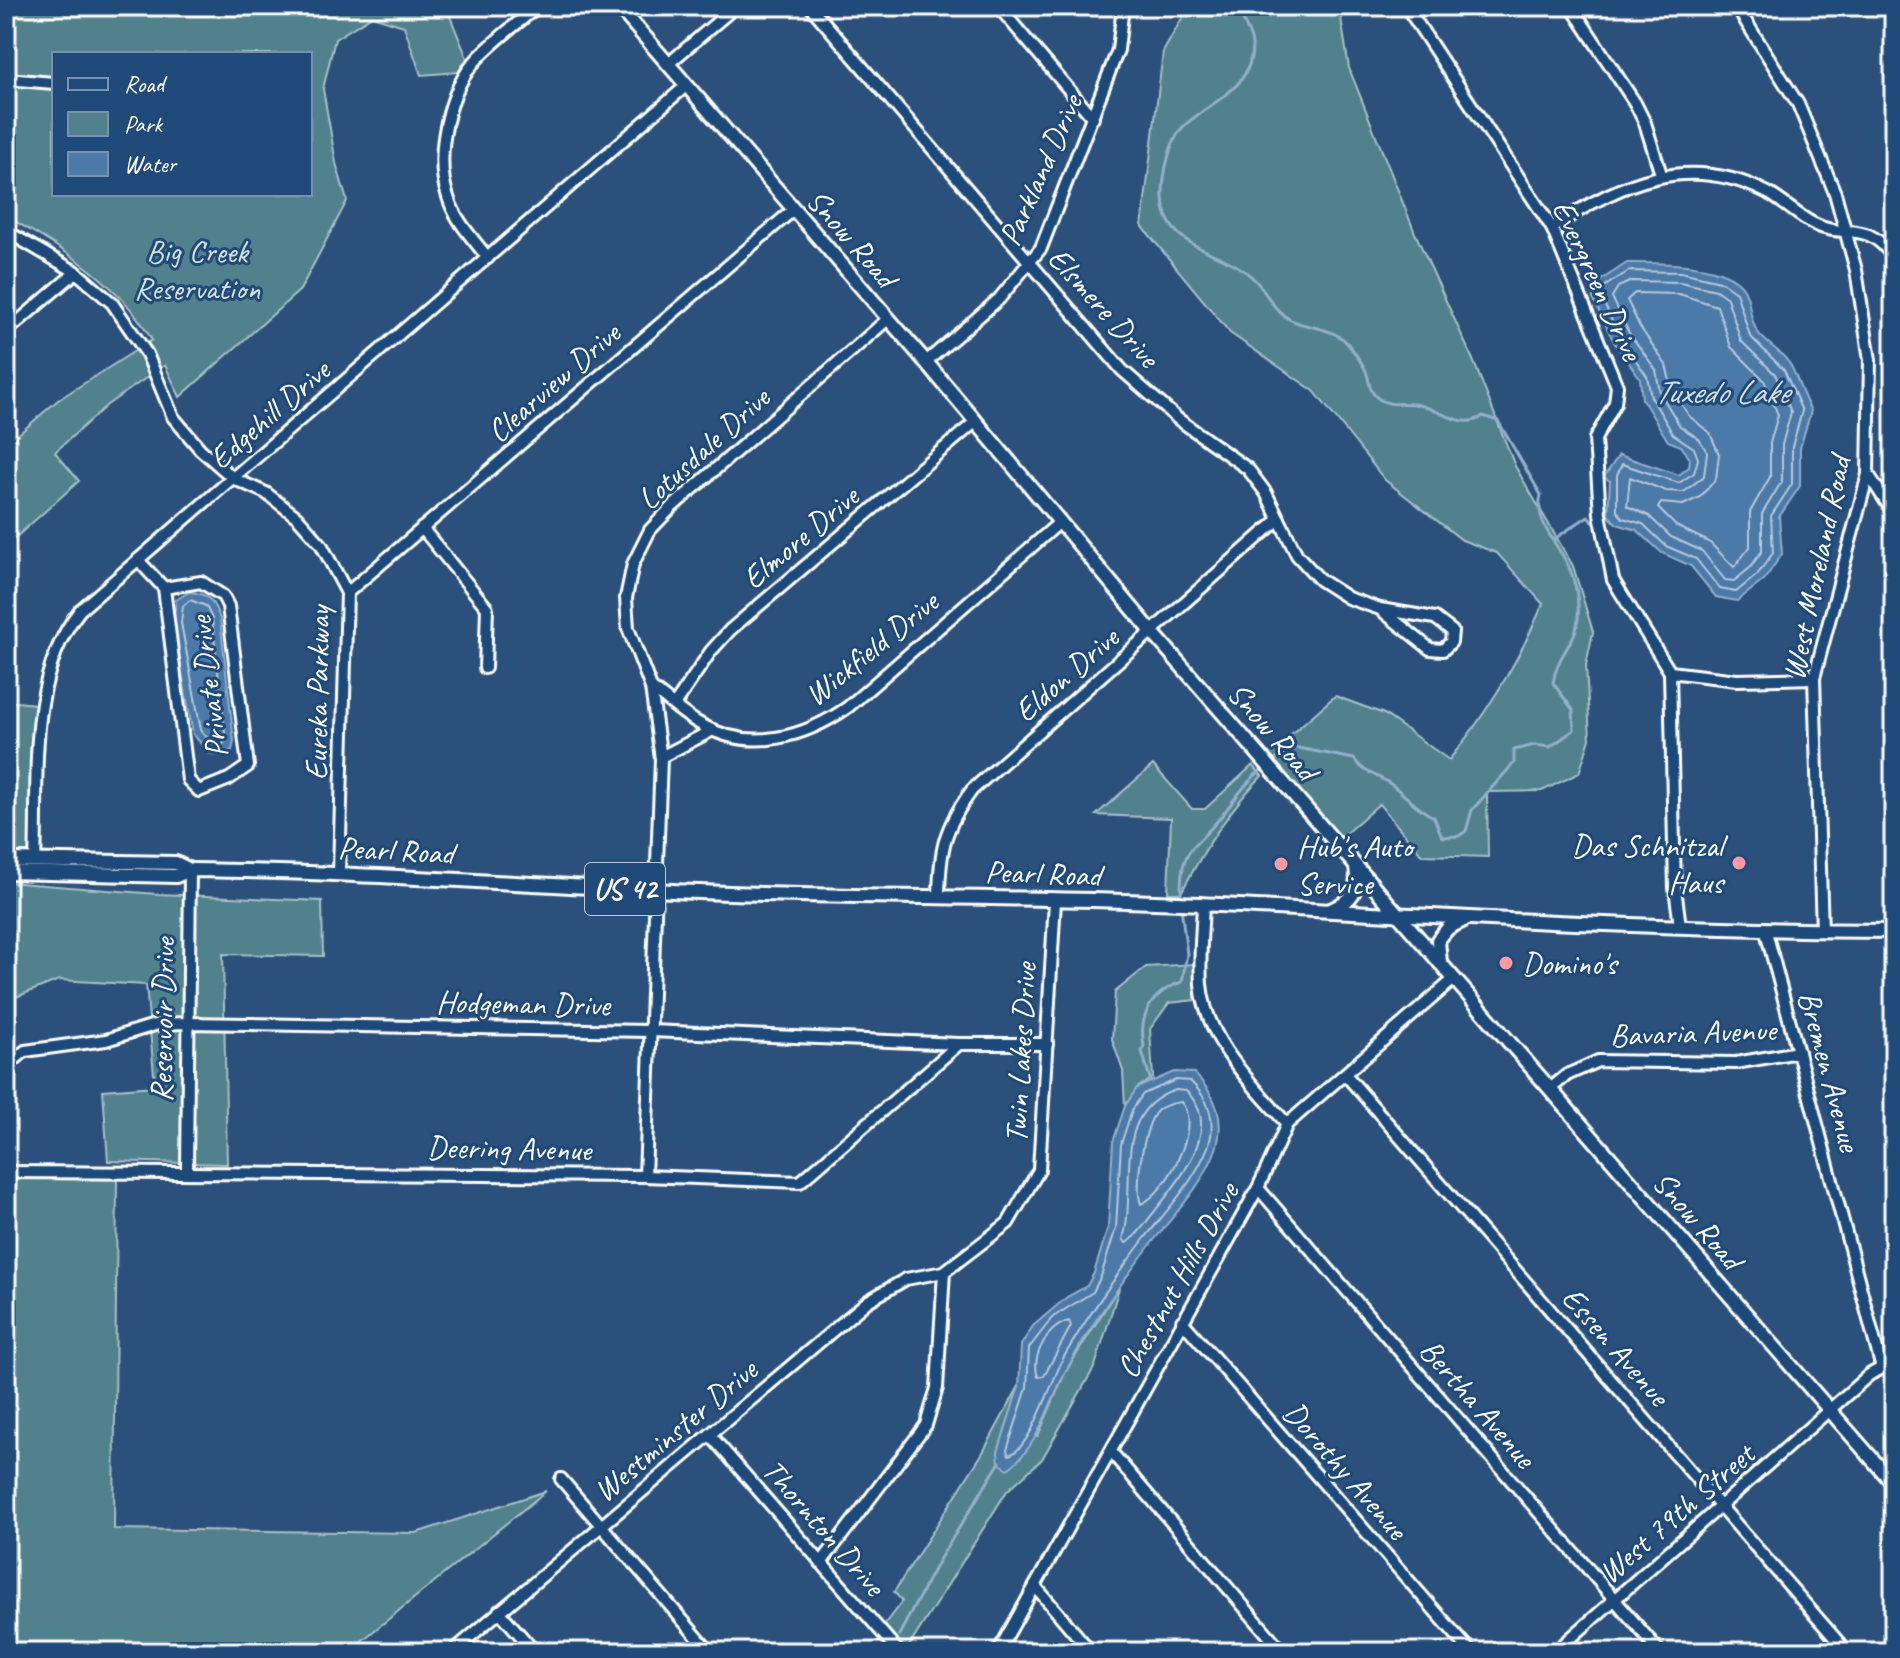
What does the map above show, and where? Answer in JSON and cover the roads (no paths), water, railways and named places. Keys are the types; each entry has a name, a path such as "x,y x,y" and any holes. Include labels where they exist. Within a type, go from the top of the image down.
{"main road":[{"name":"Snow Road","path":"618,6 926,362 1153,633 1894,1484"},
{"name":"Pearl Road","path":"6,860 176,863 190,870"},
{"path":"1326,912 1347,902 1354,892 1356,867"},
{"name":"Pearl Road","path":"6,872 176,876 190,870 339,872 656,890 939,895 1203,904 1399,917 1894,931"},
{"path":"1440,963 1437,949 1442,933 1467,919"}],"street":[{"path":"488,258 456,217 447,195 444,169 451,99 476,60 538,6"},
{"path":"668,64 736,6"},
{"name":"Elsmere Drive","path":"810,6 1137,385 1248,469 1266,493 1297,555 1320,580 1348,598 1380,609 1442,621 1452,631 1451,642 1443,650 1430,649 1380,609"},
{"path":"998,6 1093,118"},
{"name":"Parkland Drive","path":"926,362 999,299 1041,248 1118,50 1123,6"},
{"name":"Evergreen Drive","path":"1406,6 1552,228 1617,386 1615,403 1595,439 1600,514 1613,580 1670,672"},
{"path":"1571,6 1640,113 1661,174"},
{"name":"West Moreland Road","path":"1736,6 1798,104 1817,145 1847,229 1870,360 1868,474 1814,678 1822,931"},
{"path":"6,79 52,83"},
{"name":"Edgehill Drive","path":"35,860 42,692 51,657 63,631 80,610 687,85"},
{"path":"1552,228 1614,190 1661,174 1689,174 1745,184 1767,193 1815,225 1847,229 1873,237 1894,258"},
{"name":"Clearview Drive","path":"347,593 793,210"},
{"name":"Eureka Parkway","path":"6,231 76,272 112,303 135,332 173,417 200,449 234,479 266,493 297,517 321,544 347,593 339,872"},
{"path":"6,332 76,272"},
{"name":"Lotusdale Drive","path":"645,1176 661,757 651,688 628,628 626,598 633,564 650,530 672,507 888,319"},
{"name":"Elmore Drive","path":"675,704 730,630 974,423"},
{"path":"1868,474 1894,514"},
{"name":"Eldon Drive","path":"939,895 940,847 954,814 972,790 1279,519"},
{"name":"Wickfield Drive","path":"651,688 713,730 734,737 782,738 819,727 848,707 1060,522"},
{"path":"422,528 487,608 485,668"},
{"name":"Private Drive","path":"138,560 164,588 188,780 199,791 229,779 248,766 228,606 223,596 201,582 164,588"},
{"path":"1680,926 1675,888 1670,672 1737,680 1814,678"},
{"path":"661,757 713,730"},
{"name":"Reservoir Drive","path":"187,1171 186,1023 190,870"},
{"name":"Twin Lakes Drive","path":"944,1272 1008,1223 1039,1170 1055,901"},
{"path":"1203,904 1201,986 1210,1021 1233,1061 1287,1124"},
{"name":"Bremen Avenue","path":"1765,928 1881,1365"},
{"name":"Chestnut Hills Drive","path":"998,1652 1258,1188 1287,1124 1454,979"},
{"name":"Hodgeman Drive","path":"6,1067 25,1051 106,1040 158,1024 186,1023 651,1031 959,1044 1047,1044"},
{"name":"Deering Avenue","path":"6,1172 645,1176 800,1182 959,1044"},
{"name":"Bavaria Avenue","path":"1550,1089 1577,1069 1610,1059 1736,1063 1798,1052"},
{"name":"Essen Avenue","path":"1345,1074 1847,1652"},
{"name":"Bertha Avenue","path":"1258,1188 1660,1652"},
{"path":"821,1563 926,1425 937,1388 944,1272"},
{"name":"Westminster Drive","path":"452,1652 868,1301 906,1279 944,1272"},
{"name":"Dorothy Avenue","path":"1182,1321 1471,1652"},
{"path":"1881,1365 1894,1361"},
{"name":"West 79th Street","path":"1555,1652 1881,1365"},
{"name":"Thornton Drive","path":"711,1436 899,1652"},
{"path":"1112,1453 1283,1652"},
{"path":"561,1479 710,1652"},
{"path":"1035,1586 1091,1652"},
{"path":"499,1611 535,1652"}],"water":[{"name":"Tuxedo Lake","path":"1627,263 1707,268 1735,280 1744,289 1757,331 1788,361 1811,411 1800,448 1800,486 1779,517 1782,554 1764,580 1737,601 1716,597 1691,566 1662,553 1637,530 1617,524 1608,515 1610,481 1604,477 1619,455 1679,475 1689,467 1690,459 1681,446 1668,441 1642,399 1640,378 1614,342 1593,299 1592,286"},
{"path":"189,592 201,594 210,600 220,619 234,741 232,750 221,756 209,753 193,734 173,623 176,600"},
{"path":"1174,1072 1194,1073 1213,1098 1220,1127 1216,1149 1196,1187 1095,1321 1066,1371 1036,1436 1008,1469 999,1463 998,1452 1019,1386 1021,1345 1033,1326 1067,1297 1087,1286 1108,1227 1113,1142 1125,1106 1137,1088"}],"waterway":[{"path":"64,6 99,13 128,6"},
{"path":"1237,6 1252,45 1246,73 1229,92 1185,125 1175,138 1166,167 1163,194 1165,213 1184,238 1242,269 1255,280 1285,316 1343,339 1364,367 1372,392 1379,399 1392,404 1422,406 1458,420 1475,420 1483,416 1498,421 1541,495 1541,517 1568,565 1578,606 1576,630 1558,664 1553,683 1573,710 1574,730 1550,747 1535,745 1514,750 1514,763 1472,810 1466,831 1459,836 1442,837 1434,817 1392,785 1362,768 1354,759 1293,747 1271,763"},
{"path":"1553,540 1588,516 1597,526"},
{"path":"1181,900 1182,870 1189,853 1265,767"},
{"path":"1151,1082 1142,1051 1143,1025 1155,999 1171,986 1182,982 1187,954 1181,907"},
{"path":"899,1635 939,1560 1000,1462"}],"place":[{"name":"Das Schnitzal Haus","path":"1739,863"},
{"name":"Hub's Auto Service","path":"1281,864"},
{"name":"Domino's","path":"1506,963"}],"park label":[{"name":"Big Creek Reservation","path":"197,270"}]}
